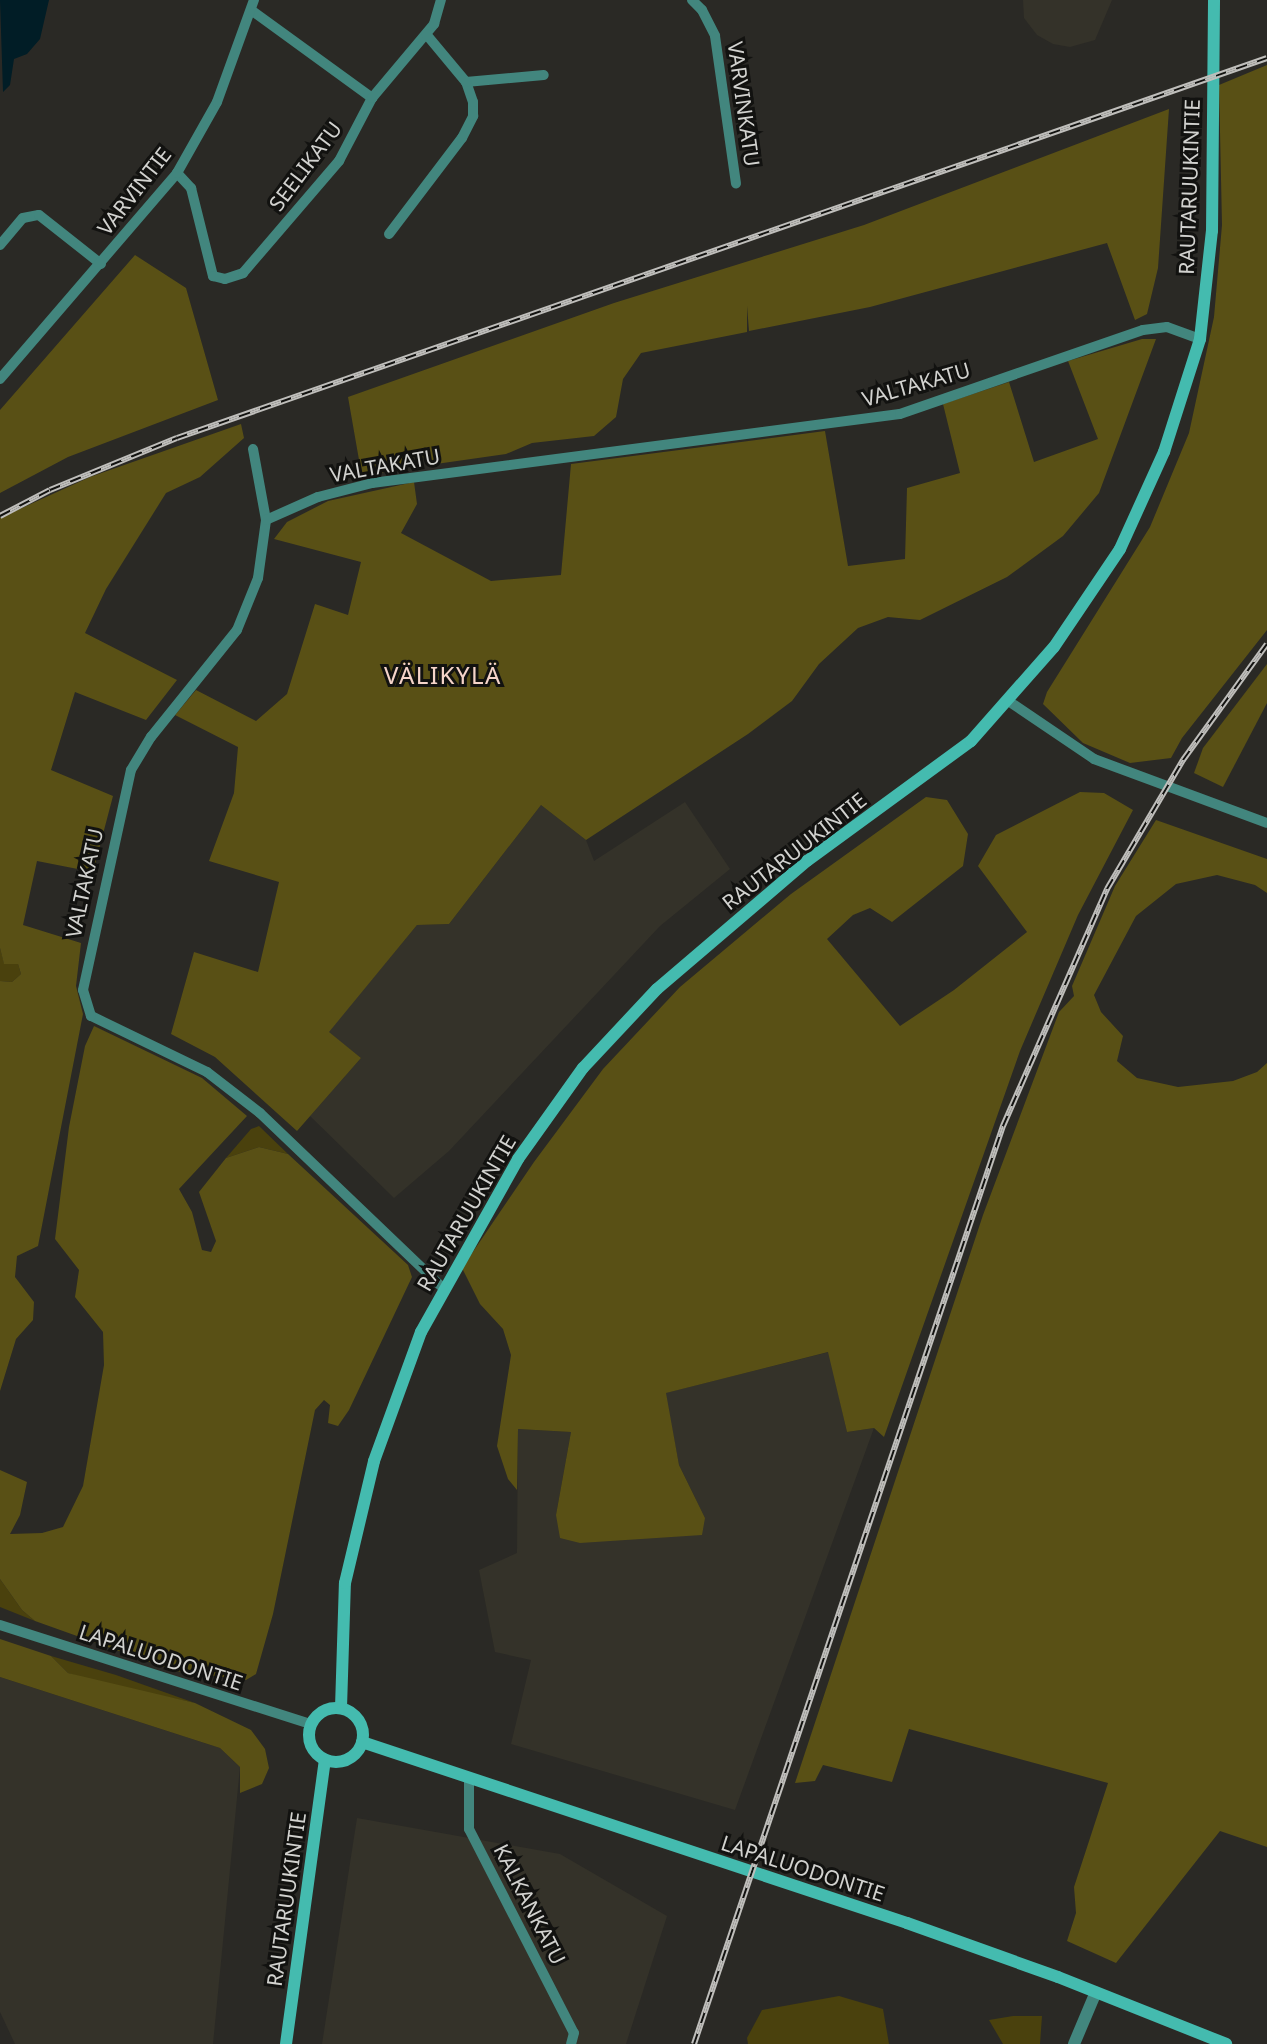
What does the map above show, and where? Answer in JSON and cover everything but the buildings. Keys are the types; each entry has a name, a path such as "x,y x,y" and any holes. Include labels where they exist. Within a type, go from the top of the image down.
{"main road":[{"name":"RAUTARUUKINTIE","path":"341,1708 345,1583 369,1483 398,1390 443,1288 518,1159 576,1077 657,989 807,861 971,741 1054,647 1120,549 1164,452 1200,339 1212,231 1211,16 1214,0"},
{"path":"341,1708 356,1717 362,1742 351,1757 343,1761 325,1760 312,1749 310,1725 322,1711 341,1708"},
{"name":"LAPALUODONTIE","path":"362,1742 907,1923 1096,1992 1226,2044"},
{"name":"RAUTARUUKINTIE","path":"286,2044 325,1760"}],"street":[{"name":"SEELIKATU","path":"177,173 191,188 213,276 225,279 243,273 258,259 339,161 372,98 426,34 441,9 441,0"},
{"name":"VARVINKATU","path":"692,0 702,10 715,36 736,184"},
{"path":"252,5 372,98"},
{"name":"VARVINTIE","path":"0,379 177,173 217,102 252,5"},
{"path":"389,234 469,124 473,102 466,82 426,34"},
{"path":"466,82 544,75"},
{"path":"0,245 23,218 39,215 101,264"},
{"name":"VALTAKATU","path":"443,1288 260,1113 207,1072 91,1016 83,990 131,770 151,737 237,630 258,578 267,520 318,497 372,483 900,414 1143,330 1167,327 1200,339"},
{"path":"253,449 267,520"},
{"path":"1007,700 1094,759 1267,823"},
{"name":"LAPALUODONTIE","path":"0,1625 310,1725"},
{"name":"KALKANKATU","path":"469,1778 469,1829 574,2033 571,2044"},
{"path":"1074,2044 1096,1992"}],"shaded area":[{"path":"1023,0 1112,0 1095,40 1070,47 1053,44 1037,35 1024,18"},
{"path":"1267,65 1267,630 1182,738 1171,758 1130,763 1083,743 1043,704 1047,692 1150,527 1189,433 1214,317 1222,225 1219,85"},
{"path":"1169,109 1158,268 1147,314 1135,320 1107,243 870,307 749,331 747,306 747,332 641,353 623,379 616,417 594,436 532,443 506,454 429,465 420,453 397,469 362,477 348,397 614,303 864,225"},
{"path":"135,255 186,288 218,400 68,457 0,493 0,410"},
{"path":"1142,339 1156,339 1099,493 1063,536 1007,577 920,620 888,617 858,628 819,664 792,701 748,734 586,840 541,805 449,924 417,925 329,1032 361,1058 297,1131 215,1057 171,1034 194,952 258,972 279,882 209,861 234,793 238,747 175,715 196,690 256,721 287,694 315,604 348,615 361,562 274,539 287,522 328,501 414,482 417,504 401,533 491,581 561,575 571,464 825,431 848,566 905,559 907,488 960,473 943,404 1009,382 1034,462 1098,439 1068,361"},
{"path":"241,424 244,438 200,477 166,493 106,589 85,633 177,680 146,720 75,692 51,770 113,796 93,872 37,861 23,925 81,943 76,986 83,1014 38,1246 17,1256 15,1277 34,1302 33,1320 16,1339 0,1391 0,981 12,982 21,974 18,964 4,964 0,948 0,518 90,477"},
{"path":"1267,664 1267,703 1223,787 1194,773 1203,748"},
{"path":"1080,792 1104,793 1133,810 1078,915 1020,1051 884,1437 874,1428 847,1432 828,1352 666,1393 679,1465 705,1518 702,1535 580,1543 560,1538 556,1515 571,1432 518,1429 517,1490 508,1479 497,1446 511,1355 503,1329 480,1304 462,1268 534,1162 603,1069 680,987 791,894 926,797 947,800 968,834 963,866 892,922 870,908 853,915 827,939 900,1026 954,990 1027,932 978,866 996,835"},
{"path":"685,802 730,869 660,926 449,1151 394,1198 310,1116 361,1058 328,1032 417,925 449,924 541,805 586,840 594,861"},
{"path":"1156,820 1267,859 1267,893 1255,885 1217,875 1176,884 1136,916 1094,995 1101,1012 1123,1036 1117,1061 1137,1078 1178,1087 1233,1081 1257,1072 1267,1063 1267,1847 1220,1831 1116,1963 1067,1941 1076,1913 1074,1887 1108,1783 909,1729 892,1782 823,1765 815,1781 795,1783 983,1215 1059,1012 1074,996 1072,986 1115,886"},
{"path":"0,948 4,963 18,964 21,974 12,982 0,981"},
{"path":"94,1026 202,1078 247,1116 179,1189 192,1212 202,1250 211,1252 216,1241 199,1192 226,1158 259,1147 288,1154 408,1265 412,1277 349,1410 338,1426 328,1423 330,1405 324,1400 315,1410 273,1614 256,1674 246,1680 175,1671 35,1621 22,1610 0,1579 0,1470 27,1482 20,1515 10,1534 42,1533 63,1527 83,1486 104,1365 103,1332 75,1297 79,1270 55,1239 69,1127 85,1046"},
{"path":"259,1126 288,1154 259,1147 226,1158 251,1129"},
{"path":"829,1352 847,1432 874,1428 735,1810 511,1744 531,1660 495,1652 479,1570 517,1553 518,1429 571,1432 556,1515 705,1518 679,1465 665,1393"},
{"path":"0,1579 22,1610 35,1621 0,1607"},
{"path":"0,1639 51,1656 68,1673 195,1703 251,1730 265,1749 269,1768 262,1784 240,1793 240,1767 220,1748 0,1677"},
{"path":"51,1656 116,1675 195,1703 93,1681 68,1673"},
{"path":"0,1677 220,1748 240,1767 213,2044 15,2044 0,2012"},
{"path":"357,1818 560,1854 667,1916 626,2044 322,2044"},
{"path":"839,1996 883,2009 889,2044 748,2044 747,2038 762,2010"},
{"path":"1013,2016 1042,2016 1040,2044 1003,2044 989,2020"}],"water":[{"path":"0,0 49,0 40,39 27,54 14,59 10,85 3,92"}],"railway":[{"path":"0,516 50,490 177,438 1267,58"},
{"path":"694,2044 1003,1126 1107,889 1183,760 1267,644"}],"district":[{"name":"VÄLIKYLÄ","path":"443,675"}]}
